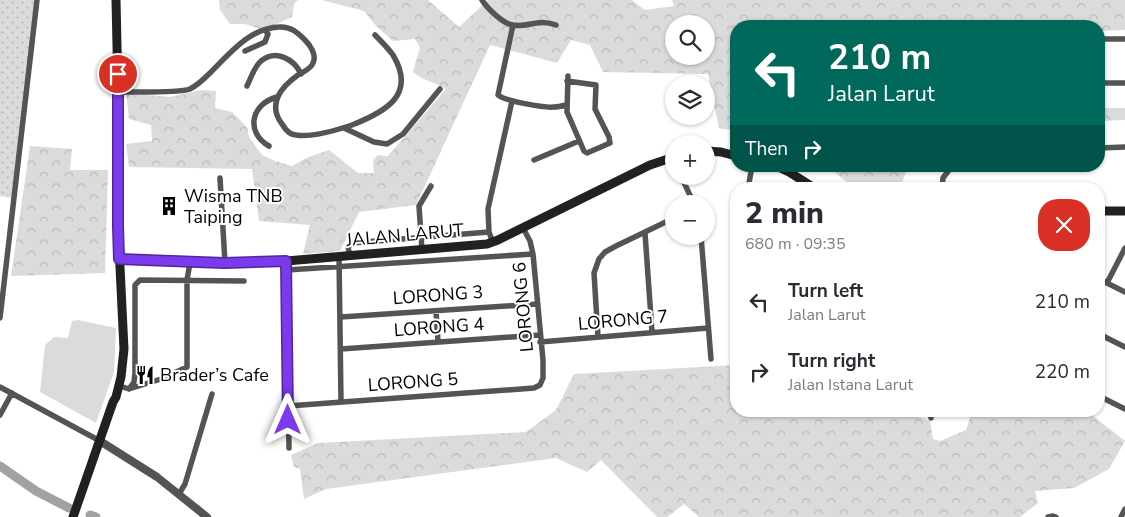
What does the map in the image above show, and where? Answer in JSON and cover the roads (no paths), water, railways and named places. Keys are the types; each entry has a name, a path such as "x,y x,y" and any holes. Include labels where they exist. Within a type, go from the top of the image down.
{"main road":[{"path":"73,517 120,386 124,349 117,188 118,92 116,0"},
{"path":"715,152 730,154"},
{"name":"JALAN LARUT","path":"119,259 286,265 339,256 493,243 650,165 665,160"},
{"path":"789,172 805,182"},
{"path":"1105,211 1125,211"},
{"path":"113,402 112,395 122,370"}],"street":[{"path":"0,318 37,0"},
{"path":"482,0 498,17 513,25 542,22 556,25"},
{"path":"513,25 498,95 512,101 553,107 566,105"},
{"path":"118,92 187,90 202,80 248,37 265,30 288,27 298,32 307,42 314,55 313,63 308,69 286,83 274,102 276,114 286,130 294,135 304,136 344,128 386,109 396,100 400,89 402,78 396,60 375,35"},
{"path":"245,51 265,42 268,34 265,30"},
{"path":"1105,39 1125,38"},
{"path":"247,86 262,60 270,57 286,57 293,62 301,74"},
{"path":"568,78 595,84 595,109 610,141 587,153 579,140 566,105 568,78"},
{"path":"1105,83 1125,82"},
{"path":"344,128 374,142 387,144 403,134 440,89"},
{"path":"269,146 260,138 253,122 258,108 269,99 277,97"},
{"path":"493,243 489,232 488,209 512,101"},
{"path":"534,160 579,140"},
{"path":"1105,148 1125,147"},
{"path":"220,178 224,263"},
{"path":"422,250 420,206 431,186"},
{"path":"598,337 594,273 599,259 605,252 665,223"},
{"name":"LORONG 6","path":"523,228 530,241 533,254 543,378 540,384"},
{"path":"350,256 348,247 352,243 489,232"},
{"path":"645,233 652,332"},
{"path":"702,245 711,359"},
{"path":"1125,248 1107,283 1125,292"},
{"name":"JALAN LARUT","path":"286,265 340,268 533,254"},
{"path":"339,256 342,402"},
{"path":"120,386 129,389 187,367 187,280 190,263"},
{"path":"286,265 288,448"},
{"path":"129,389 134,382 135,373 135,285 140,280 244,281"},
{"name":"LORONG 3","path":"341,317 538,304"},
{"path":"436,311 438,342"},
{"name":"LORONG 7","path":"540,338 598,337 708,328"},
{"path":"1105,337 1125,347"},
{"name":"LORONG 4","path":"341,349 438,342 540,338"},
{"name":"LORONG 5","path":"288,406 534,388 540,384"},
{"path":"0,387 100,441 157,477 207,517"},
{"path":"0,415 12,394"},
{"path":"179,494 185,484 212,394"},
{"path":"1105,399 1125,409"},
{"path":"1121,517 1125,509"},
{"path":"1048,517 1056,517"}],"waterway":[{"path":"0,466 36,491 69,508"},
{"path":"90,515 96,517"}],"place":[{"name":"Wisma TNB Taiping","path":"169,206"},
{"name":"Brader’s Cafe","path":"145,375"}]}
